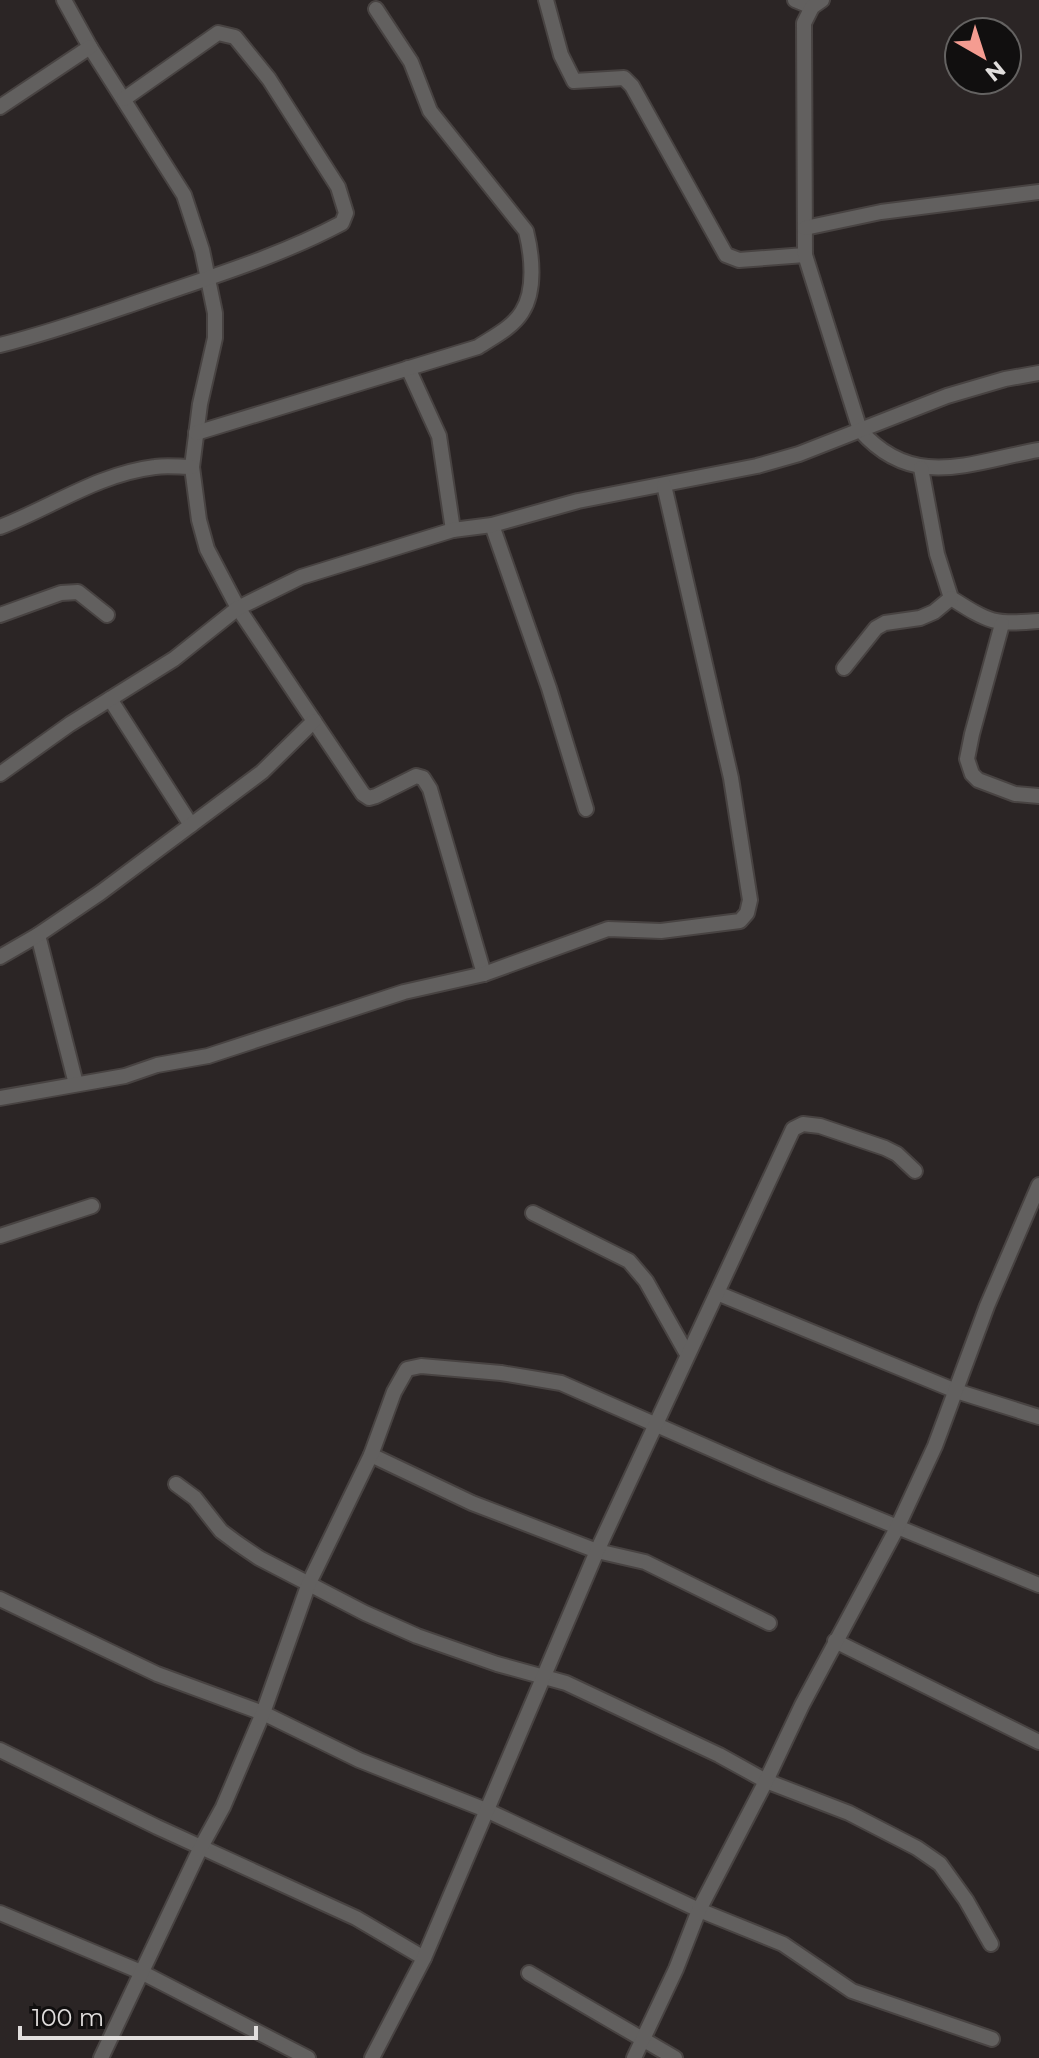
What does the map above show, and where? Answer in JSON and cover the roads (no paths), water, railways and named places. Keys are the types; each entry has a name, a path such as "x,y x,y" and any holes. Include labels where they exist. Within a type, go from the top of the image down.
{"street":[{"path":"64,0 90,47 184,195 209,279 215,313 215,338 200,404 192,467 199,520 207,549 238,608 369,798 416,776 423,778 430,789 484,974"},
{"path":"546,0 561,55 574,81 624,78 632,86 726,255 739,260 805,255"},
{"path":"806,2 803,38 805,255 860,430 873,445 921,468 950,469 1039,450"},
{"path":"196,433 478,347 505,330 522,312 530,293 531,250 526,231 430,111 411,62 376,9"},
{"path":"0,345 81,323 280,254 342,223 346,213 338,187 269,79 235,37 218,33 124,99"},
{"path":"0,107 90,47"},
{"path":"805,228 881,212 1039,192"},
{"path":"408,368 439,436 453,530"},
{"path":"0,774 174,659 238,608 301,577 453,530 492,525 578,501 744,469 799,454 947,396 1005,379 1039,373"},
{"path":"0,527 92,483 126,472 158,466 192,467"},
{"path":"921,468 937,554 951,598 992,622 1039,621"},
{"path":"0,1098 208,1056 404,992 484,974 608,929 661,931 740,921 747,913 750,900 731,778 664,485"},
{"path":"492,525 549,688 586,809"},
{"path":"0,615 61,593 78,592 107,615"},
{"path":"844,668 876,628 885,623 920,618 934,612 951,598"},
{"path":"1002,624 967,759 972,774 978,780 1015,794 1039,796"},
{"path":"110,699 191,825"},
{"path":"0,957 100,893 262,772 314,721"},
{"path":"38,935 76,1084"},
{"path":"372,2058 424,1958 597,1551 793,1129 803,1124 820,1126 885,1148 897,1154 915,1171"},
{"path":"634,2058 676,1969 699,1910 835,1641 897,1528 935,1446 987,1306 1039,1185"},
{"path":"0,1236 92,1206"},
{"path":"533,1213 629,1261 646,1281 687,1354"},
{"path":"717,1293 956,1391 1039,1417"},
{"path":"101,2058 223,1807 263,1713 309,1583 371,1455 400,1378 407,1369 421,1366 501,1373 561,1383 897,1528 1039,1585"},
{"path":"371,1455 472,1503 597,1551 645,1562 769,1623"},
{"path":"176,1484 195,1498 221,1531 237,1543 259,1558 365,1613 417,1636 587,1692 766,1781 849,1813 917,1848 940,1864 966,1900 991,1944"},
{"path":"0,1599 157,1674 263,1713 359,1760 486,1810 699,1910 783,1944 852,1991 992,2039"},
{"path":"835,1641 1039,1742"},
{"path":"0,1750 356,1918 424,1958"},
{"path":"0,1913 141,1972 308,2058"},
{"path":"529,1973 675,2058"}]}
